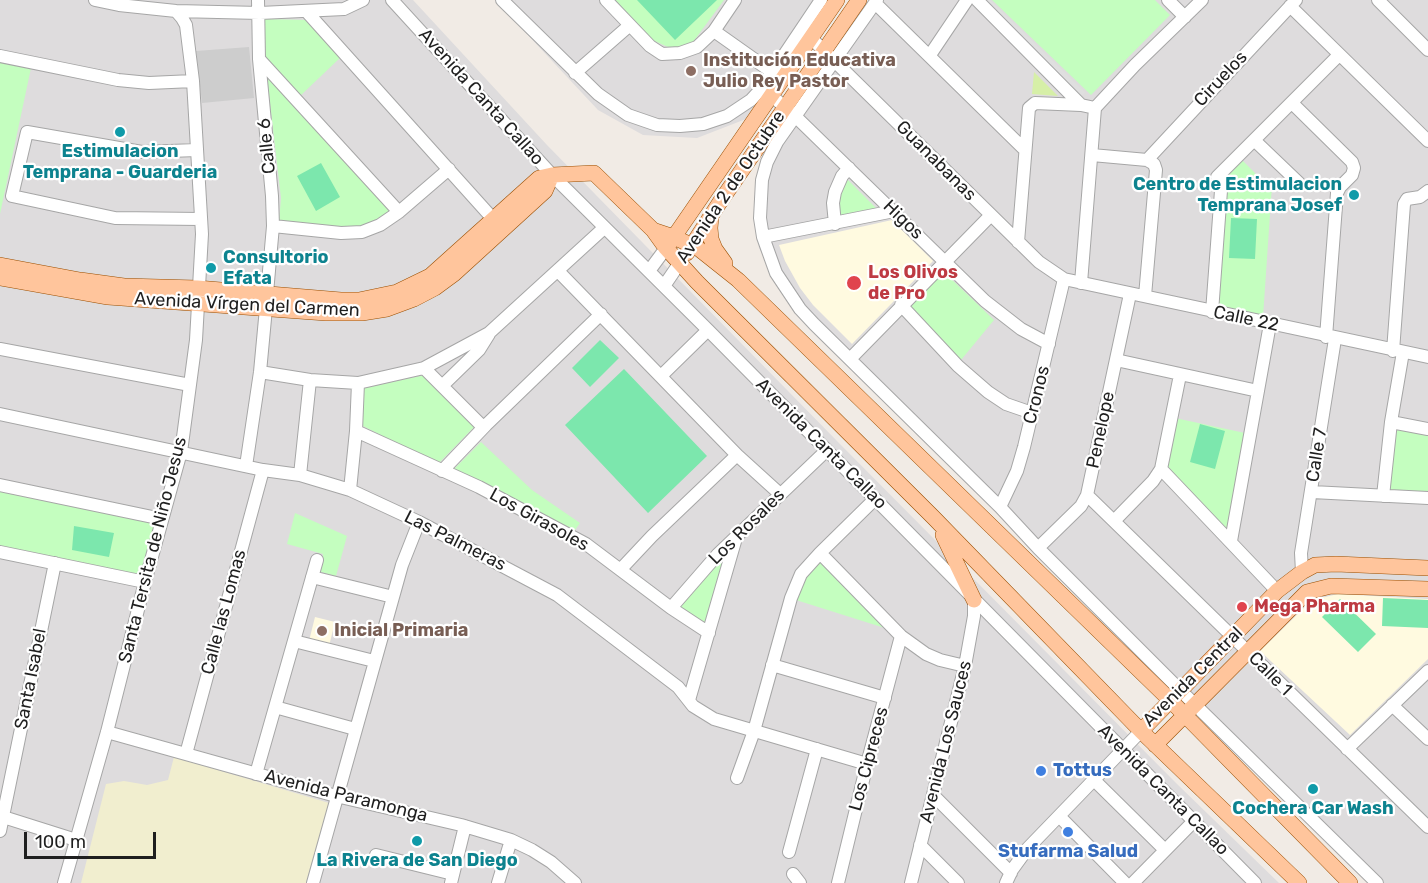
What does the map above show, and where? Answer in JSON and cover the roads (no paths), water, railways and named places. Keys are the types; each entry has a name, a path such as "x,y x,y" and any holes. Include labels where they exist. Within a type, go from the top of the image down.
{"main road":[{"name":"Avenida 2 de Octubre","path":"670,242 767,91 811,38 837,0"},
{"name":"Avenida 2 de Octubre","path":"679,264 711,216 829,56 858,0"},
{"name":"Avenida Vírgen del Carmen","path":"0,278 108,297 267,292 359,300 397,292 430,276 539,178 552,175 594,173 653,230 670,242"},
{"name":"Avenida Vírgen del Carmen","path":"0,265 266,309 362,313 387,309 435,288 471,259 546,191 552,175"},
{"path":"711,216 710,228 715,249 738,280"},
{"path":"670,242 692,245 738,280 1175,695 1186,714 1237,769 1350,883"},
{"name":"Avenida Canta Callao","path":"670,242 679,264 933,517 1155,745 1299,883"},
{"path":"933,517 974,600"},
{"name":"Avenida Central","path":"1141,731 1277,591 1302,572 1315,565 1336,564 1428,567"},
{"name":"Avenida Central","path":"1155,745 1307,592 1331,586 1428,589"},
{"path":"1141,731 1186,714"}],"street":[{"path":"95,0 176,11 259,6 307,12 344,9 363,0"},
{"name":"Avenida Canta Callao","path":"392,0 552,175 1255,883"},
{"path":"502,0 598,94 628,116 657,125 680,126 702,124 727,116 767,91 772,72 821,0"},
{"path":"606,0 650,46 662,54 680,53 697,47 714,31 735,0"},
{"path":"930,55 968,0"},
{"path":"977,0 1081,105"},
{"path":"1168,0 1185,17"},
{"path":"1081,283 1095,108 1135,64 1202,0"},
{"path":"1378,0 1428,50"},
{"path":"876,1 1024,149"},
{"name":"Avenida 2 de Octubre","path":"829,56 876,1"},
{"path":"1293,3 1339,55 1428,141"},
{"name":"Ciruelos","path":"1147,160 1293,3"},
{"name":"Calle 6","path":"259,6 259,59 273,226 267,292"},
{"name":"Santa Tersita de Niño Jesus","path":"64,883 107,732 181,452 196,340 202,234 193,81 186,25 176,11"},
{"path":"307,12 494,220"},
{"path":"576,73 630,25"},
{"path":"714,31 772,72"},
{"name":"Guanabanas","path":"811,38 1018,242 1039,262 1064,279"},
{"path":"1212,312 1220,177 1339,55"},
{"path":"0,56 118,80 149,83 193,81"},
{"path":"259,59 399,212"},
{"name":"Higos","path":"767,91 1000,314 1021,329 1049,344"},
{"path":"1018,242 1024,149 1031,105 1035,103 1081,105 1095,108"},
{"name":"Calle 7","path":"1292,103 1352,162 1354,168 1352,175 1337,193 1331,338 1312,492 1301,553 1302,572"},
{"path":"790,111 767,162 760,200 763,237 776,273 788,292 814,324 1000,507 1175,695"},
{"path":"196,150 142,152 27,132 12,196 115,218 201,219"},
{"path":"1254,140 1299,183"},
{"path":"1092,154 1147,160 1154,164 1156,170 1145,296"},
{"path":"835,224 833,203 835,192 849,168"},
{"path":"273,226 341,233 362,232 380,225 399,212 449,169"},
{"path":"1383,496 1398,351 1404,204 1407,199 1420,196 1428,191"},
{"path":"763,237 894,211"},
{"path":"850,359 991,215"},
{"path":"260,372 310,380 357,384 424,368 489,333 604,228"},
{"name":"Avenida 2 de Octubre","path":"649,271 670,242"},
{"name":"Avenida 2 de Octubre","path":"664,286 679,264"},
{"path":"558,271 737,455 780,494"},
{"name":"Calle 22","path":"1064,279 1428,357"},
{"name":"Cronos","path":"1000,507 1017,471 1064,279"},
{"name":"Penelope","path":"1038,548 1081,506 1087,495 1130,294"},
{"path":"902,305 958,366 988,392 1006,404 1032,413"},
{"path":"246,466 260,372 266,309"},
{"path":"442,471 601,314"},
{"path":"1231,541 1270,324"},
{"path":"661,376 708,330"},
{"path":"442,386 479,350 489,333"},
{"path":"0,349 190,385"},
{"path":"1116,360 1258,391"},
{"path":"424,368 483,428"},
{"path":"1115,520 1153,481 1161,469 1180,375"},
{"path":"300,475 310,380"},
{"path":"350,490 356,431 357,384"},
{"name":"Las Palmeras","path":"0,414 263,470 300,475 350,490 419,522 557,595 678,687 693,706 714,719 867,764"},
{"path":"1391,422 1428,429"},
{"name":"Los Girasoles","path":"356,431 479,487 578,540 709,633"},
{"name":"Los Rosales","path":"671,608 718,554 827,450"},
{"path":"621,569 652,536 737,455"},
{"path":"1161,469 1277,591"},
{"name":"Calle las Lomas","path":"186,754 263,470"},
{"path":"0,485 162,519"},
{"path":"1312,492 1428,498"},
{"name":"Calle 1","path":"1087,495 1428,827"},
{"path":"737,778 754,731 791,598 801,574 819,553 875,499"},
{"path":"313,883 402,565 419,522"},
{"path":"688,700 737,537"},
{"path":"0,552 145,582"},
{"path":"819,553 902,636 926,654 965,666"},
{"path":"256,774 317,560"},
{"name":"Santa Isabel","path":"0,831 1,816 55,563"},
{"path":"312,577 393,597"},
{"name":"Avenida Los Sauces","path":"910,883 965,666 974,616 974,600"},
{"name":"Los Cipreces","path":"838,883 902,636"},
{"path":"294,641 374,662"},
{"path":"772,665 885,698"},
{"path":"1347,749 1428,671"},
{"path":"1392,705 1428,739"},
{"path":"275,706 355,729"},
{"path":"1186,714 1377,883"},
{"name":"Avenida Central","path":"1009,878 1028,848 1141,731"},
{"name":"Avenida Paramonga","path":"107,732 336,796 465,826 511,840 550,862 575,883"},
{"path":"789,852 817,749"},
{"path":"1094,780 1165,850"},
{"path":"933,795 1009,878"},
{"path":"1,816 76,840"},
{"path":"1059,816 1125,883"},
{"path":"1132,883 1194,820"},
{"path":"376,855 452,879 465,826"},
{"path":"498,883 511,840"},
{"path":"920,845 958,883"}],"place":[{"name":"Institución Educativa Julio Rey Pastor","path":"691,71"},
{"name":"Estimulacion Temprana - Guarderia","path":"120,132"},
{"name":"Centro de Estimulacion Temprana Josef","path":"1354,195"},
{"name":"Consultorio Efata","path":"211,268"},
{"name":"Los Olivos de Pro","path":"854,283"},
{"name":"Mega Pharma","path":"1242,607"},
{"name":"Inicial Primaria","path":"322,631"},
{"name":"Tottus","path":"1041,771"},
{"name":"Cochera Car Wash","path":"1313,789"},
{"name":"Stufarma Salud","path":"1068,832"},
{"name":"La Rivera de San Diego","path":"417,841"}]}
